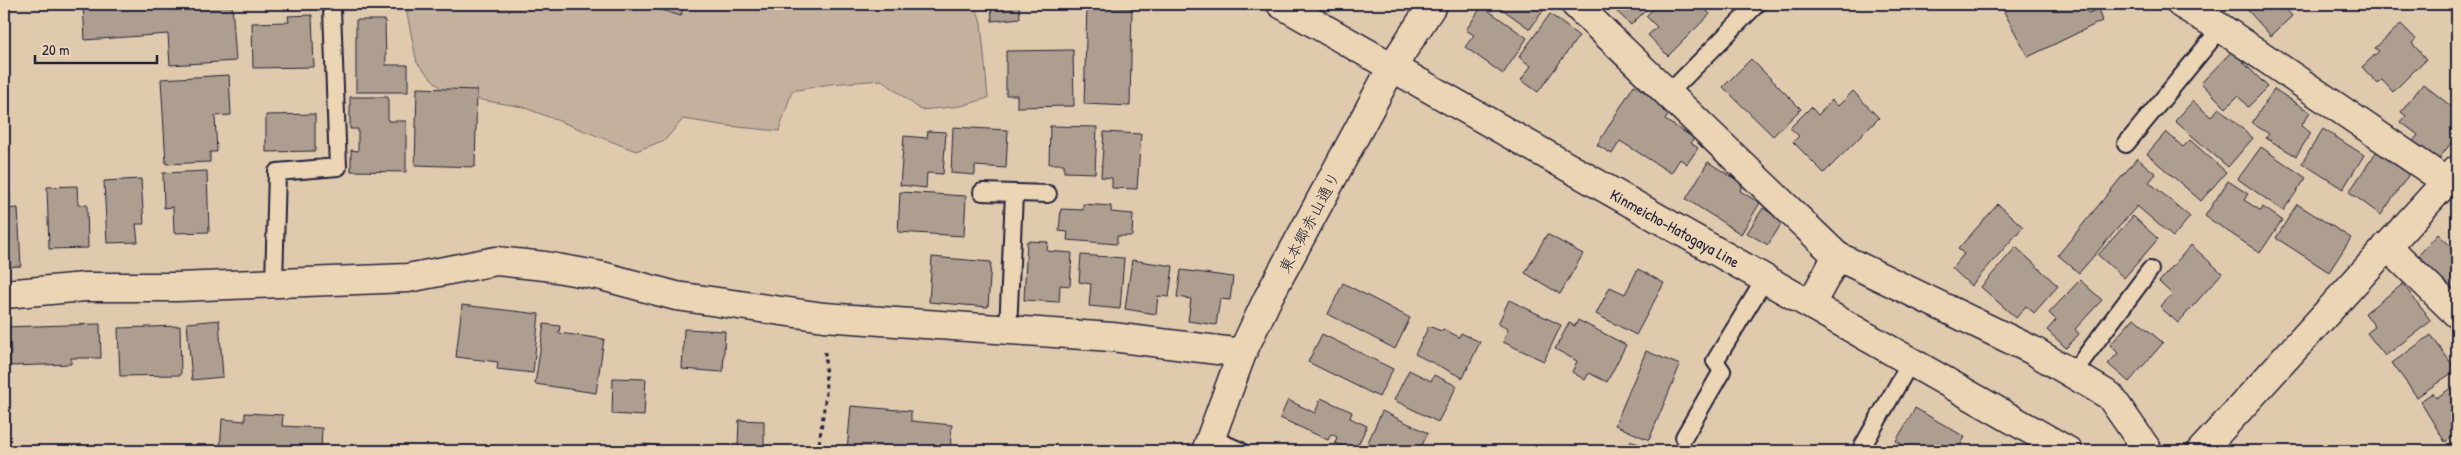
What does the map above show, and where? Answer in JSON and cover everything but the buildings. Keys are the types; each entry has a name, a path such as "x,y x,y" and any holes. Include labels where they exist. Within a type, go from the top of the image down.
{"street":[{"name":"Kinmeicho-Hatogaya Line","path":"1282,4 1811,304 1910,363 2068,451"},
{"name":"東本郷赤山通り","path":"1209,444 1242,353 1268,298 1392,67 1433,4"},
{"path":"1575,4 1836,256 2032,350 2110,396 2148,451"},
{"path":"2181,4 2452,176 2201,451"},
{"path":"2387,246 2457,314"},
{"path":"1811,304 1836,256"},
{"path":"4,294 85,287 408,278 496,261 545,266 602,276 676,296 824,316 1112,337 1242,353"}],"lane":[{"path":"1668,94 1757,4"},
{"path":"274,283 277,172 338,167 332,10"},
{"path":"2126,144 2221,28"},
{"path":"982,192 1048,194"},
{"path":"1008,330 1014,194"},
{"path":"2072,374 2150,270"},
{"path":"1684,437 1722,370 1715,361 1765,278"},
{"path":"1860,451 1910,363"},
{"path":"1209,444 1241,451"}],"path":[{"path":"818,451 826,394 824,316"}],"shaded area":[{"path":"405,4 975,4 981,22 988,98 961,106 921,110 882,80 830,84 792,91 779,131 683,119 665,140 636,151 523,107 446,94 417,63"}]}
